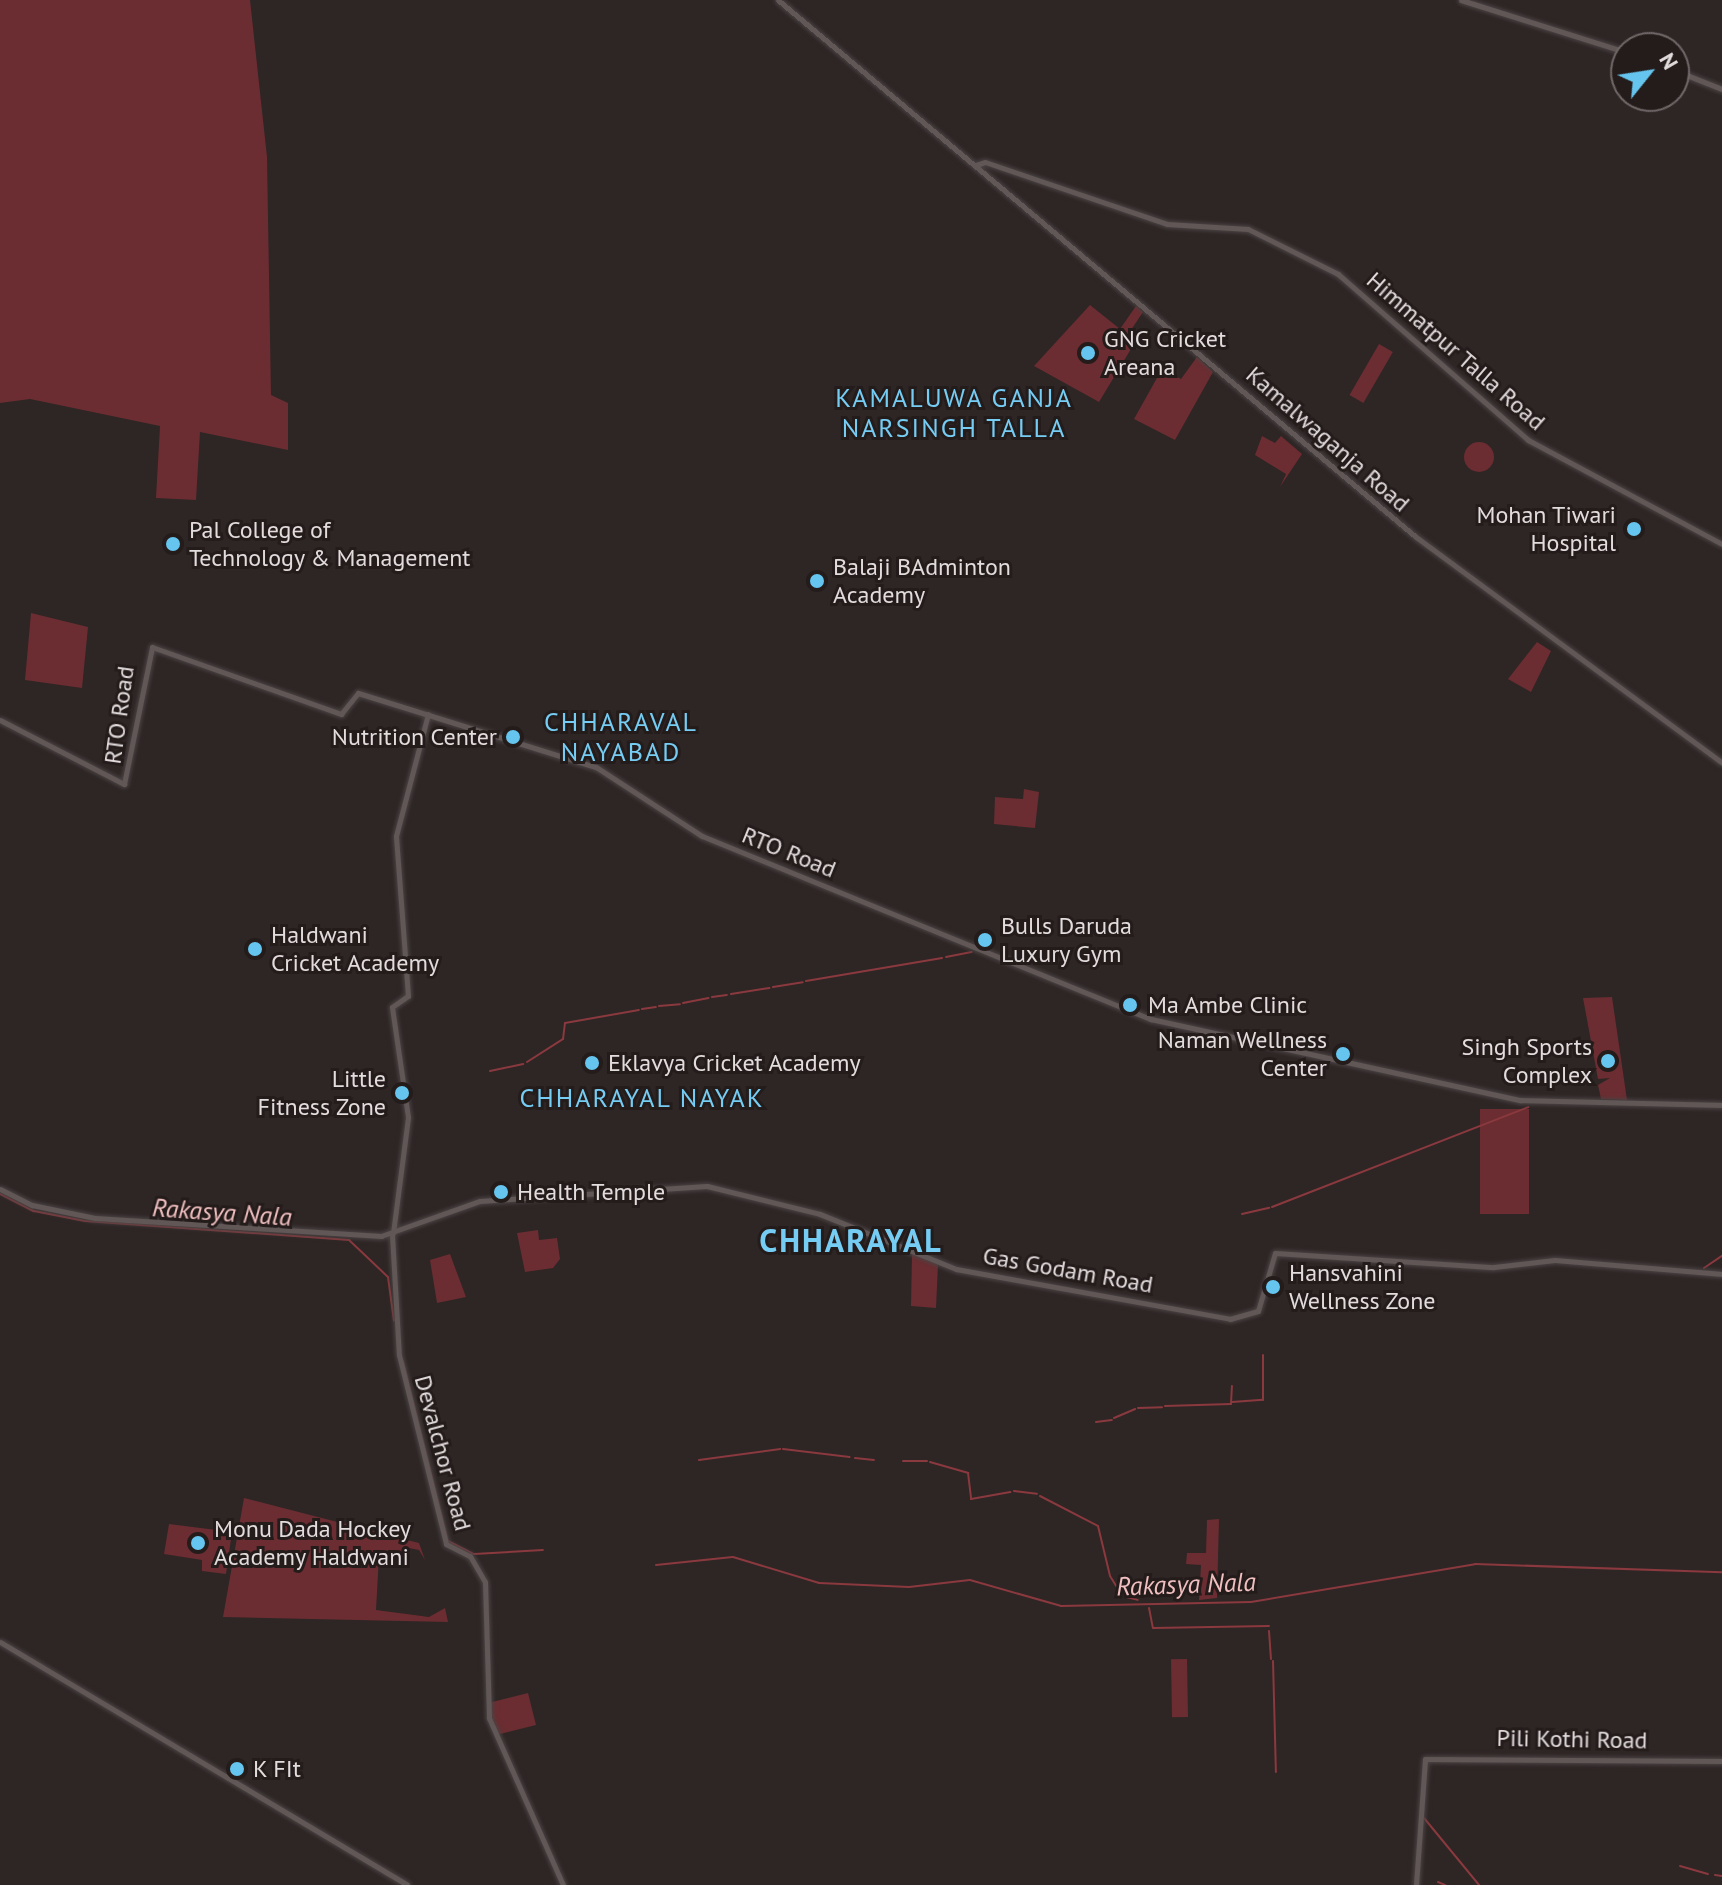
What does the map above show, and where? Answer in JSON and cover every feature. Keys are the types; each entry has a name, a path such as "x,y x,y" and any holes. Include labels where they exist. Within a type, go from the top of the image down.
{"street":[{"name":"Kamalwaganja Road","path":"778,0 1416,537 1722,763"},
{"path":"1461,0 1610,47"},
{"path":"1690,76 1722,89"},
{"name":"Himmatpur Talla Road","path":"976,165 985,162 1167,224 1248,229 1316,262 1373,300 1528,440 1722,544"},
{"name":"RTO Road","path":"0,720 124,784 150,647 341,714 358,693 596,767 702,836 1151,1019 1520,1100 1722,1105"},
{"name":"Devalchor Road","path":"428,714 396,836 408,998 392,1007 408,1117 392,1235 399,1355 446,1544 470,1556 485,1582 489,1718 563,1885"},
{"name":"Gas Godam Road","path":"0,1189 32,1205 95,1218 392,1235 480,1201 707,1186 820,1214 956,1269 1233,1319 1258,1311 1275,1253 1494,1267 1555,1260 1722,1274"},
{"path":"0,1642 407,1885"},
{"name":"Pili Kothi Road","path":"1416,1885 1422,1761 1547,1755 1722,1761"}],"shaded area":[{"path":"0,0 250,0 267,157 271,395 288,403 288,450 200,432 196,500 156,498 160,426 30,399 0,403"},
{"name":"GNG Cricket Areana","path":"1090,305 1120,329 1136,306 1143,312 1129,333 1137,339 1099,402 1034,366"},
{"path":"1379,344 1393,352 1363,403 1350,395"},
{"path":"1197,357 1213,372 1175,440 1134,419 1162,369 1181,379"},
{"path":"1262,436 1275,443 1281,436 1302,454 1280,487 1286,474 1255,455"},
{"path":"1479,442 1490,446 1494,457 1490,468 1479,472 1468,468 1464,457 1468,446"},
{"path":"31,613 88,627 82,688 25,680"},
{"path":"1537,642 1551,651 1531,692 1508,679"},
{"path":"1024,789 1039,792 1035,828 994,824 995,797 1023,799"},
{"name":"Singh Sports Complex","path":"1612,997 1627,1100 1601,1099 1598,1085 1610,1078 1598,1079 1583,998"},
{"path":"1480,1109 1529,1109 1529,1214 1480,1214"},
{"path":"538,1230 539,1240 557,1238 560,1259 553,1268 525,1272 517,1233"},
{"path":"912,1253 938,1265 936,1308 911,1306"},
{"path":"450,1254 466,1297 437,1303 430,1260"},
{"path":"244,1498 419,1543 425,1560 419,1550 404,1547 403,1558 379,1556 376,1610 429,1617 445,1608 448,1622 223,1617"},
{"path":"1219,1519 1217,1598 1199,1600 1201,1565 1186,1564 1187,1553 1206,1553 1207,1520"},
{"name":"Monu Dada Hockey Academy Haldwani","path":"169,1524 232,1532 226,1574 202,1571 202,1560 164,1554"},
{"path":"1171,1659 1187,1659 1188,1717 1172,1717"},
{"path":"528,1693 536,1725 496,1735 488,1703"}],"waterway":[{"path":"946,957 972,952"},
{"path":"806,981 942,958"},
{"path":"773,987 803,982"},
{"path":"731,994 770,988"},
{"path":"712,997 727,995"},
{"path":"683,1003 709,998"},
{"path":"659,1006 680,1004"},
{"path":"642,1009 656,1007"},
{"path":"527,1062 563,1039 565,1023 639,1010"},
{"path":"490,1071 523,1064"},
{"path":"1272,1207 1528,1107"},
{"name":"Rakasya Nala","path":"0,1194 34,1211 85,1221 349,1240 388,1277 394,1321"},
{"path":"1242,1214 1269,1208"},
{"path":"1704,1268 1722,1256"},
{"path":"1232,1402 1263,1400 1263,1355"},
{"name":"Rakasya Nala","path":"403,1361 448,1541 474,1554 543,1550"},
{"path":"1165,1406 1231,1404 1232,1386"},
{"path":"1138,1408 1162,1407"},
{"path":"1114,1418 1135,1409"},
{"path":"1096,1422 1112,1420"},
{"path":"699,1460 780,1449"},
{"path":"783,1449 850,1457"},
{"path":"855,1458 874,1460"},
{"path":"903,1461 927,1461"},
{"path":"930,1462 968,1473 971,1499 1010,1492"},
{"path":"1014,1491 1037,1494"},
{"path":"1040,1496 1098,1526 1110,1576 1122,1595"},
{"name":"Rakasya Nala","path":"656,1565 733,1557 819,1583 909,1587 970,1580 1061,1606 1251,1602 1475,1564 1722,1572"},
{"path":"1126,1597 1138,1600"},
{"path":"1149,1608 1153,1628 1269,1626"},
{"path":"1269,1631 1271,1659"},
{"path":"1273,1661 1276,1772"},
{"path":"1424,1818 1479,1885"},
{"path":"1680,1866 1708,1874"},
{"path":"1715,1875 1722,1876"},
{"path":"1438,1882 1445,1885"}],"place":[{"name":"GNG Cricket Areana","path":"1088,353"},
{"name":"Mohan Tiwari Hospital","path":"1634,529"},
{"name":"Pal College of Technology & Management","path":"173,544"},
{"name":"Balaji BAdminton Academy","path":"817,581"},
{"name":"Nutrition Center","path":"513,737"},
{"name":"Bulls Daruda Luxury Gym","path":"985,940"},
{"name":"Haldwani Cricket Academy","path":"255,949"},
{"name":"Ma Ambe Clinic","path":"1130,1005"},
{"name":"Naman Wellness Center","path":"1343,1054"},
{"name":"Singh Sports Complex","path":"1608,1061"},
{"name":"Eklavya Cricket Academy","path":"592,1063"},
{"name":"Little Fitness Zone","path":"402,1093"},
{"name":"Health Temple","path":"501,1192"},
{"name":"Hansvahini Wellness Zone","path":"1273,1287"},
{"name":"Monu Dada Hockey Academy Haldwani","path":"198,1543"},
{"name":"K FIt","path":"237,1769"}],"district":[{"name":"KAMALUWA GANJA NARSINGH TALLA","path":"954,413"},
{"name":"CHHARAVAL NAYABAD","path":"621,737"},
{"name":"CHHARAYAL NAYAK","path":"642,1098"},
{"name":"CHHARAYAL","path":"851,1240"}]}
